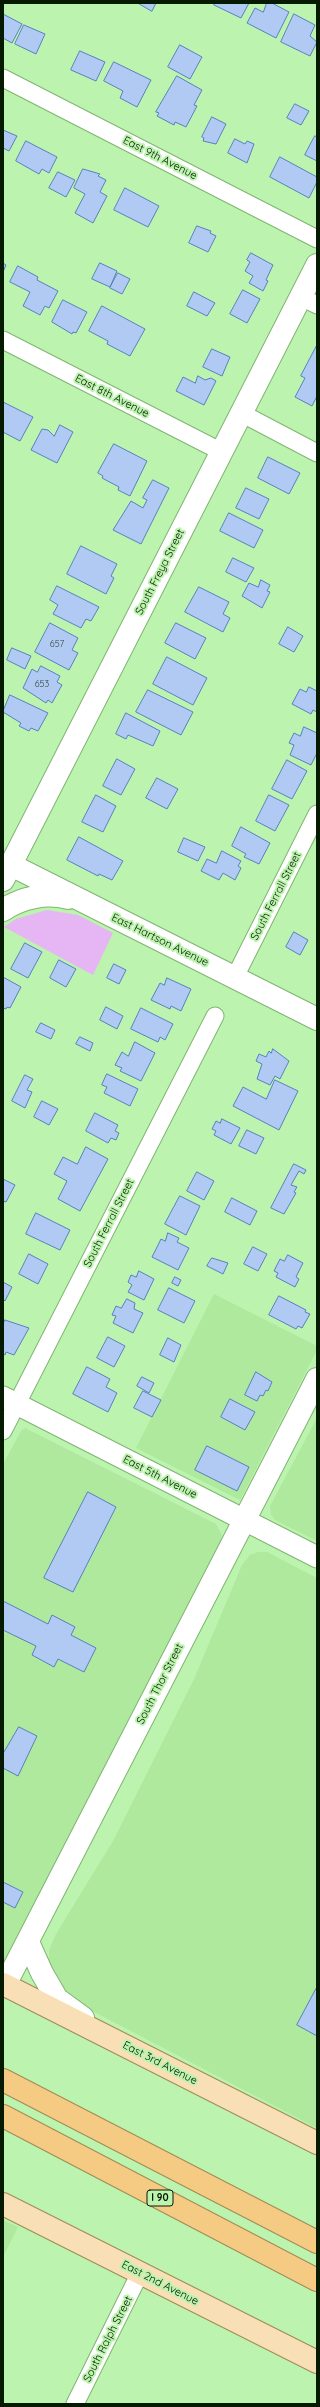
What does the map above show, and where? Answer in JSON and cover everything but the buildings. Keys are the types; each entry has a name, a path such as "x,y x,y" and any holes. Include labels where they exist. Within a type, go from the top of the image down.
{"highway":[{"path":"3,2080 317,2242"},
{"name":"I 90","path":"3,2116 317,2280"}],"main road":[{"name":"South Freya Street","path":"6,869 241,414 309,301 317,265"},
{"name":"East Hartson Avenue","path":"6,869 88,904 317,1019"},
{"path":"3,910 22,901 48,895 64,896 88,904"},
{"name":"South Thor Street","path":"4,1986 317,1379"},
{"path":"28,1942 42,1973 57,1999 106,2036"},
{"name":"East 3rd Avenue","path":"4,1986 317,2143"},
{"name":"East 2nd Avenue","path":"3,2204 317,2362"}],"street":[{"name":"East 9th Avenue","path":"3,78 317,239"},
{"name":"East 8th Avenue","path":"3,340 222,452"},
{"path":"241,414 317,453"},
{"name":"South Ferrall Street","path":"235,977 317,814"},
{"name":"South Ferrall Street","path":"3,1430 10,1400 215,1016"},
{"name":"East 5th Avenue","path":"10,1400 317,1557"},
{"name":"South Ralph Street","path":"75,2404 140,2273"}],"shaded area":[{"path":"47,910 78,915 113,933 93,975 4,927 16,919"},
{"path":"214,1294 317,1346 317,1350 240,1500 136,1448"},
{"path":"317,1418 317,1541 275,1520 271,1515 270,1506"},
{"path":"25,1428 216,1524 222,1535 220,1544 3,1965 3,1464 21,1431"},
{"path":"258,1552 267,1552 317,1578 317,2128 79,2004 66,1995 49,1965 49,1950 56,1934 113,1841 194,1679 242,1565 250,1555"},
{"path":"3,2220 18,2227 3,2257"}]}
